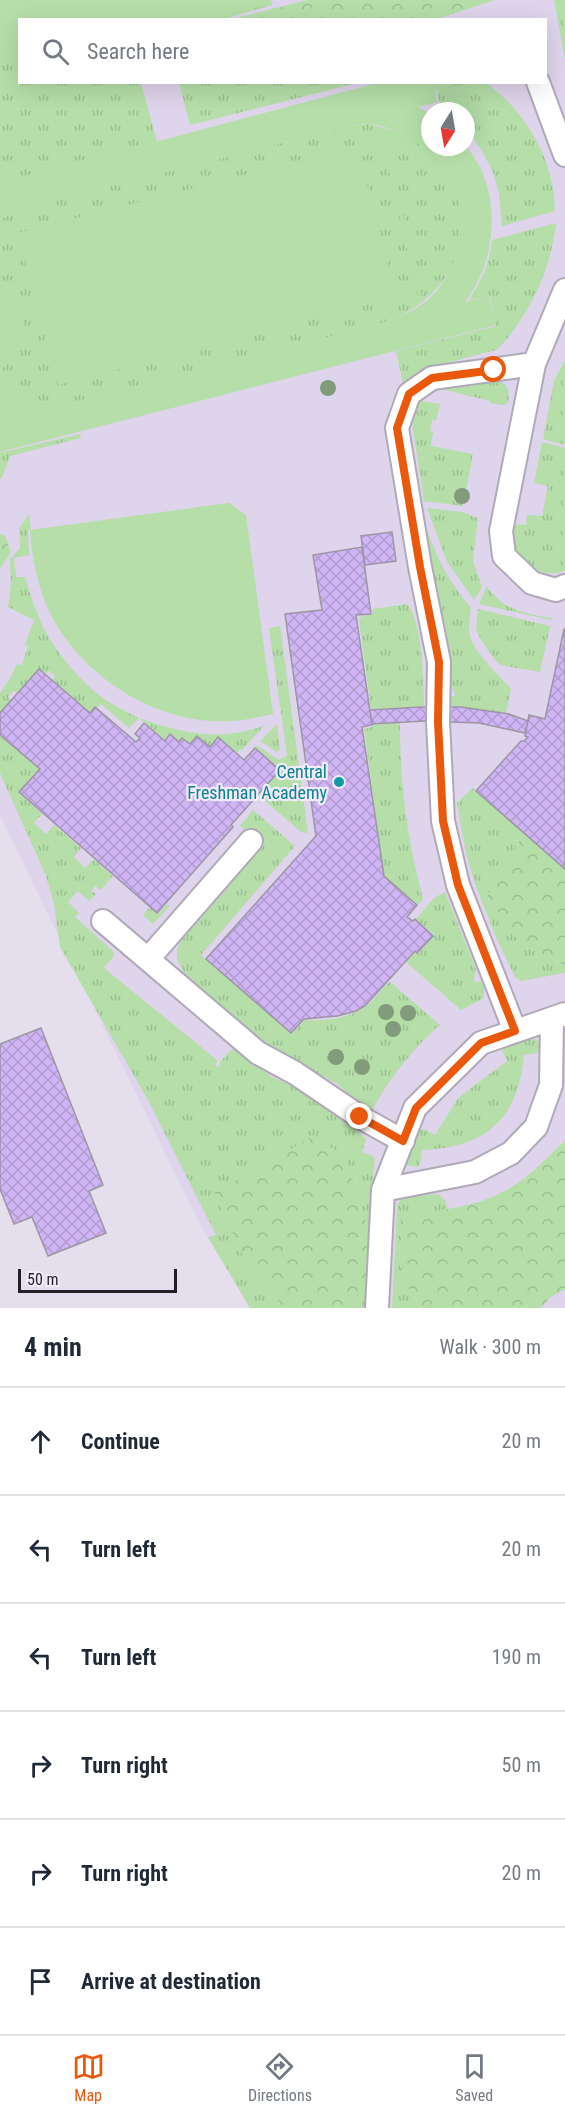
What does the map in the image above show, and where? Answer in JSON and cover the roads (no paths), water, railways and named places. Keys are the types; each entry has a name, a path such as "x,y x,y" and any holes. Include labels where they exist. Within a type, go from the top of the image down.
{"lane":[{"path":"539,84 565,155"},
{"path":"565,290 534,364 501,531 504,556 532,583 556,590 565,586"},
{"path":"515,1031 458,885 443,821 438,722 439,662 420,567 397,428 409,394 432,378 534,364"},
{"path":"148,959 251,841"},
{"path":"103,921 258,1053 295,1073 360,1117 403,1141"},
{"path":"377,1308 383,1190 416,1108 481,1043 559,1017 551,1085 536,1127 511,1153 475,1172 383,1190"}],"place":[{"name":"Central Freshman Academy","path":"339,782"}]}
